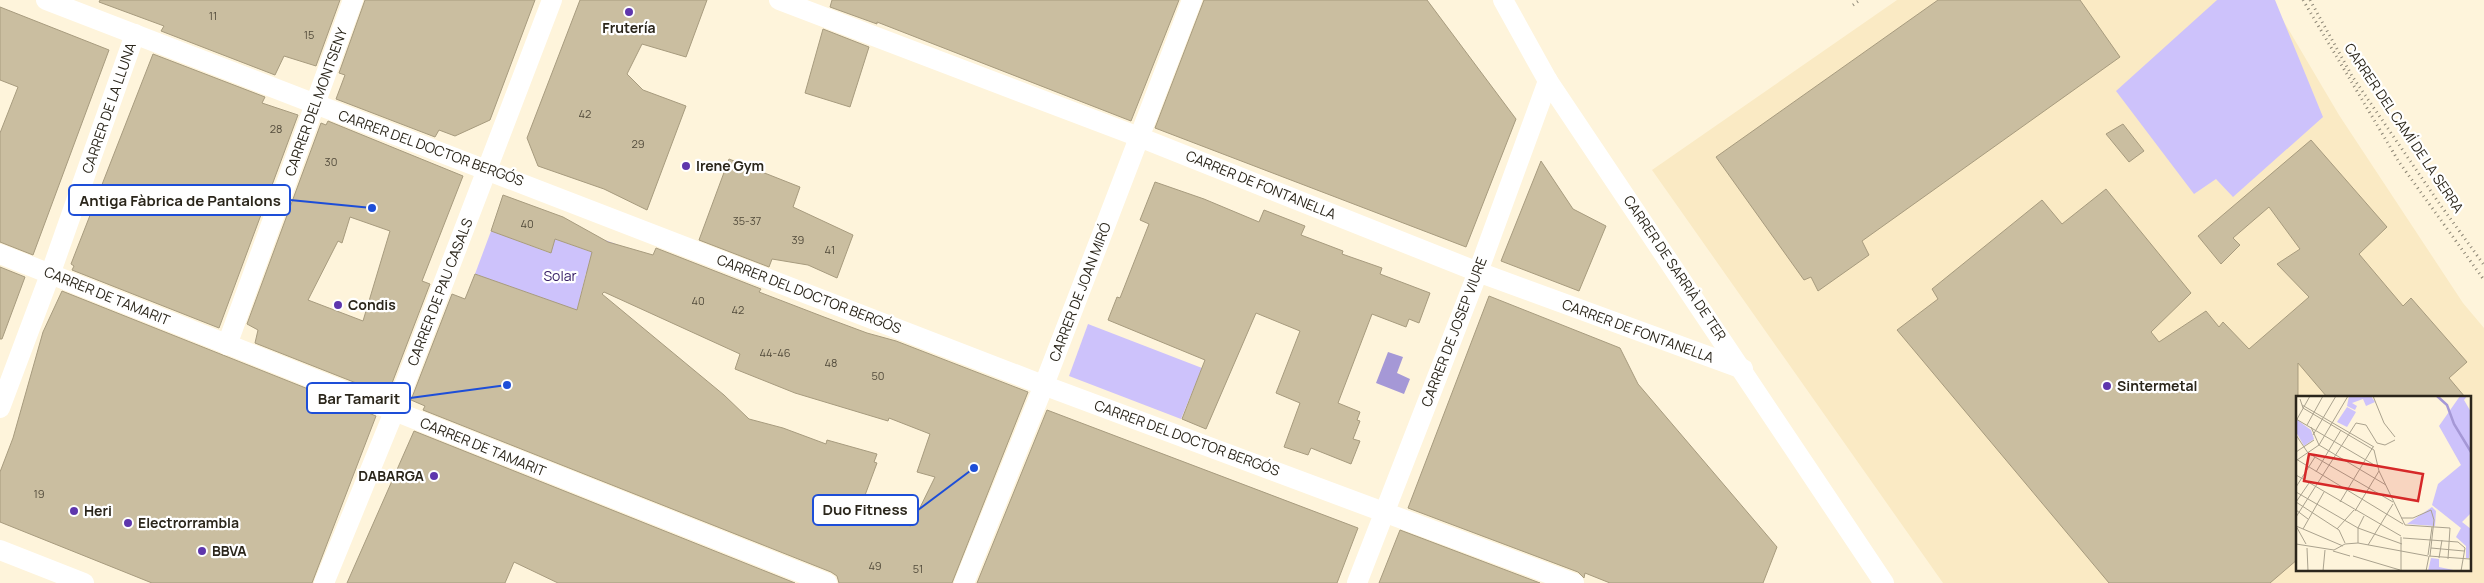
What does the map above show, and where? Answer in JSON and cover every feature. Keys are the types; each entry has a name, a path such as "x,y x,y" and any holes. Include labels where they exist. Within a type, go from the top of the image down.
{"street":[{"name":"CARRER DEL DOCTOR BERGÓS","path":"46,0 316,106 488,169 1044,385 1574,583"},
{"name":"CARRER DEL MONTSENY","path":"227,345 316,106 353,0"},
{"name":"CARRER DE PAU CASALS","path":"324,583 394,412 552,0"},
{"name":"CARRER DE FONTANELLA","path":"779,0 1139,137 1478,272 1743,369"},
{"name":"CARRER DE JOAN MIRÓ","path":"964,583 1044,385 1192,0"},
{"name":"CARRER DE SARRIÀ DE TER","path":"1503,0 1548,80 1743,369 1884,583"},
{"name":"CARRER DE LA LLUNA","path":"0,408 51,272 135,34"},
{"name":"CARRER DE JOSEP VIURE","path":"1358,583 1478,272 1548,80"},
{"name":"CARRER DE TAMARIT","path":"0,254 51,272 394,412 827,583"},
{"path":"0,550 84,583"}],"path":[{"path":"1853,5 1860,0"},
{"path":"2303,0 2399,162 2484,280"},
{"name":"CARRER DEL CAMÍ DE LA SERRA","path":"2310,0 2352,76 2484,265"}],"shaded area":[{"path":"1897,0 2271,0 2339,115 2463,303 2484,328 2484,583 1943,583 1652,170"},
{"path":"1388,352 1403,357 1397,373 1410,379 1404,394 1376,383"}],"green space":[{"path":"2217,0 2275,0 2323,117 2233,197 2216,179 2194,194 2116,91"},
{"name":"Solar","path":"491,231 550,253 555,239 597,254 605,240 616,244 604,279 586,273 575,318 550,301 475,274"},
{"path":"1088,324 1202,368 1181,419 1069,376"}],"building":[{"path":"100,0 340,0 316,66 284,56 275,75 161,31 164,26 99,2"},
{"path":"365,0 535,0 490,120 455,136 439,130 435,137 336,99 345,75 339,73"},
{"path":"580,0 707,0 686,57 642,44 627,74 643,90 686,106 647,210 604,189 538,166 527,138"},
{"path":"832,0 1179,0 1131,121 877,22 877,24 830,7"},
{"path":"1204,0 1427,0 1516,119 1466,247 1155,128"},
{"path":"1938,0 2080,0 2120,57 1862,241 1869,255 1818,291 1811,277 1804,280 1716,157"},
{"path":"0,7 109,50 33,255 0,242 0,133 18,87 0,80"},
{"path":"823,29 869,47 850,107 805,93"},
{"path":"153,54 265,97 262,103 298,115 219,328 72,270 74,266 71,264"},
{"path":"328,121 463,176 422,281 430,284 389,391 386,390 384,394 255,343 258,330 247,324 321,123 326,125","holes":["350,217 390,231 363,321 308,300 338,241 342,243"]},
{"path":"2123,124 2144,151 2129,162 2106,134"},
{"name":"Sintermetal","path":"2311,140 2387,227 2359,254 2403,306 2411,298 2467,362 2449,378 2464,396 2326,396 2298,363 2298,396 2296,396 2296,561 2270,583 2109,583 1897,330 1938,299 1932,289 2042,200 2062,224 2106,189 2191,293 2151,332 2159,342 2206,311 2219,327 2223,322 2249,349 2309,297 2277,264 2300,249 2269,207 2233,238 2240,245 2221,264 2198,236"},
{"path":"729,159 800,187 793,207 853,235 837,278 808,265 772,259 769,267 699,240"},
{"path":"1541,161 1573,209 1606,226 1579,291 1501,261"},
{"path":"1155,182 1204,199 1259,222 1264,210 1305,226 1301,235 1343,251 1342,254 1382,268 1380,274 1430,293 1419,323 1409,319 1406,327 1372,314 1338,403 1360,412 1357,420 1360,421 1353,439 1360,441 1351,464 1311,448 1308,455 1284,447 1300,403 1276,393 1300,331 1256,313 1206,429 1182,419 1205,360 1108,320 1117,297 1120,298 1149,224 1140,220"},
{"path":"503,195 563,217 608,242 653,255 656,248 761,289 759,292 867,333 896,341 1028,392 952,583 839,583 837,576 831,572 423,410 425,406 411,400 452,294 465,299 475,274 577,310 592,252 555,239 551,253 491,231","holes":["604,292 740,354 735,369 795,393 888,421 889,418 930,434 917,472 935,477 911,526 858,514 877,463 874,462 877,454 827,440 826,444 783,428 749,419 724,395 602,294"]},
{"path":"0,267 25,277 2,339 0,339"},
{"path":"62,291 376,416 312,583 152,583 0,522 0,472 13,438 43,332"},
{"path":"1489,296 1620,348 1638,384 1777,547 1763,583 1610,583 1585,573 1584,578 1578,572 1408,508"},
{"path":"1047,410 1358,528 1337,583 977,583"},
{"path":"414,431 795,583 558,583 514,562 505,583 347,583"},
{"path":"1400,530 1503,569 1540,583 1379,583"}],"place":[{"name":"Frutería","path":"629,12"},
{"name":"Irene Gym","path":"686,166"},
{"name":"Antiga Fàbrica de Pantalons","path":"372,208"},
{"name":"Condis","path":"338,305"},
{"name":"Bar Tamarit","path":"507,385"},
{"name":"Sintermetal","path":"2107,386"},
{"name":"Duo Fitness","path":"974,468"},
{"name":"DABARGA","path":"434,476"},
{"name":"Heri","path":"74,511"},
{"name":"Electrorrambla","path":"128,523"},
{"name":"BBVA","path":"202,551"}]}
